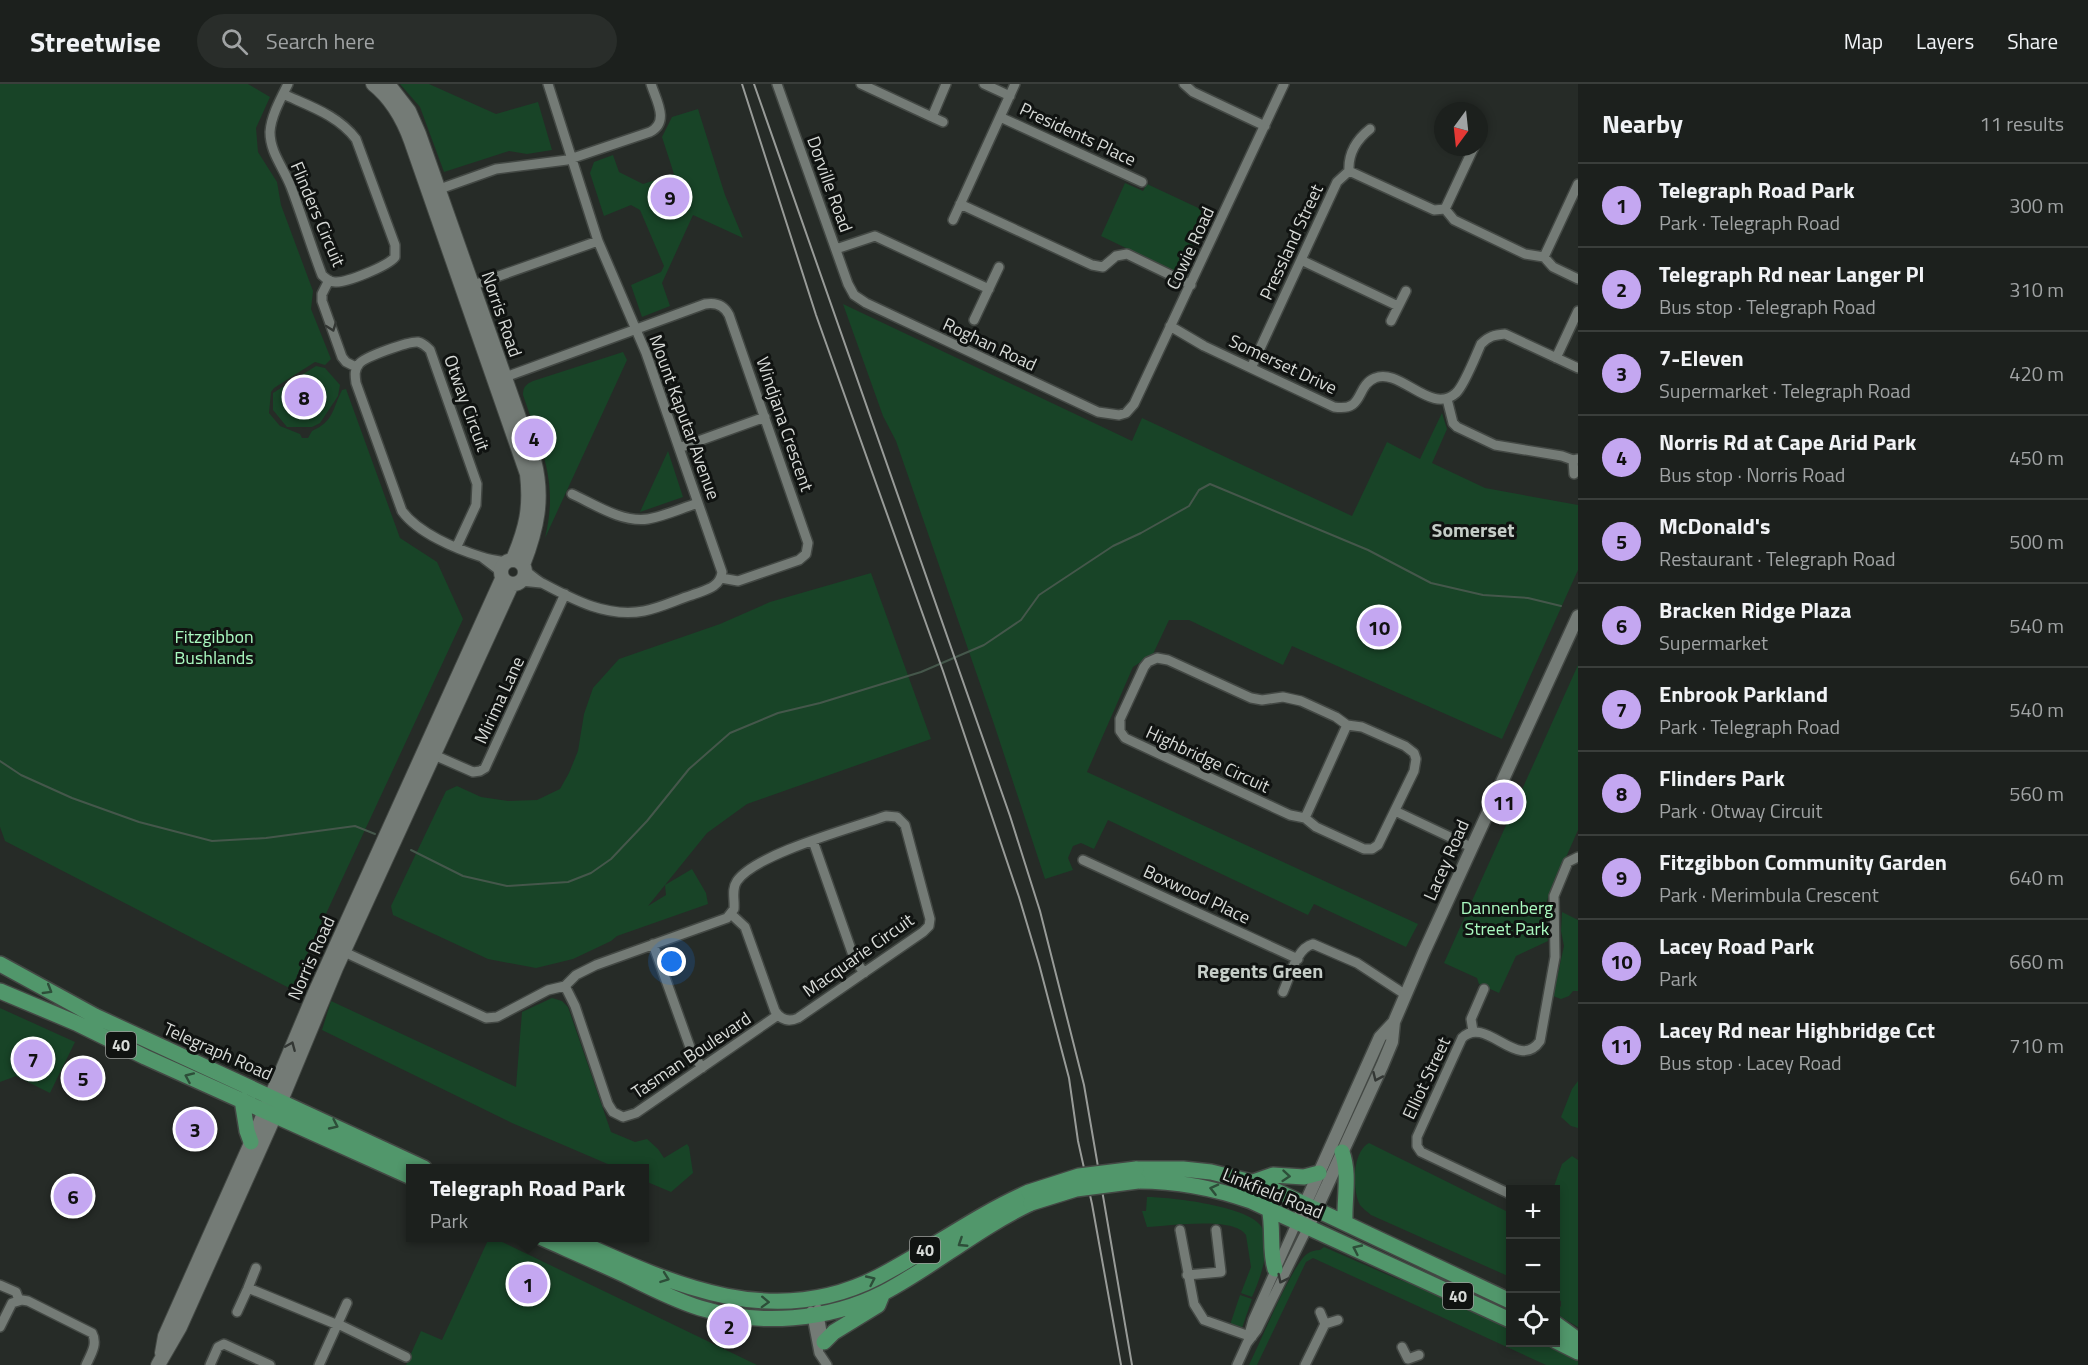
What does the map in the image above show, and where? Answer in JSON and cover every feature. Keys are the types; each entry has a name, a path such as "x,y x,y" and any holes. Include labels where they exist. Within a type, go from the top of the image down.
{"main road":[{"name":"Norris Road","path":"373,84 386,96 402,119 434,191"},
{"name":"Norris Road","path":"340,950 434,755 513,572 527,522 529,490 527,474 500,379 434,191 414,122 403,101 388,84"},
{"name":"Norris Road","path":"160,1360 180,1327 340,950 513,572"},
{"name":"Telegraph Road","path":"0,964 95,1016 406,1174"},
{"name":"Telegraph Road","path":"0,991 76,1023 145,1057 242,1100 273,1106 414,1164"},
{"path":"242,1100 251,1142"},
{"name":"Norris Road","path":"160,1360 165,1336 251,1142 273,1106"},
{"path":"1342,1152 1347,1164 1345,1222"},
{"name":"Linkfield Road","path":"814,1307 879,1276 994,1208 1137,1175 1202,1171 1253,1182 1345,1222 1506,1299"},
{"path":"1253,1182 1273,1174 1304,1177 1319,1173"},
{"name":"Linkfield Road","path":"1137,1175 1203,1187 1269,1208 1506,1318"},
{"name":"Linkfield Road","path":"814,1307 853,1305 883,1292 1030,1198"},
{"path":"1269,1208 1273,1230 1271,1255 1275,1269"},
{"name":"40","path":"551,1242 701,1308 753,1318 814,1307"},
{"name":"40","path":"579,1242 642,1270 720,1296 814,1307"},
{"path":"824,1342 834,1332 878,1305 883,1292"},
{"path":"1560,1327 1578,1340"},
{"path":"1560,1343 1578,1352"}],"street":[{"name":"Flinders Circuit","path":"283,94 334,118 356,139 395,245 394,257 385,266 339,282 329,280 321,273 291,188 273,150 270,128 283,94 288,84"},
{"name":"Mount Kaputar Avenue","path":"548,84 598,241 636,331 679,448 721,568 721,578"},
{"path":"434,191 496,169 571,159 655,130 661,116 651,84"},
{"name":"Dorville Road","path":"777,84 848,284 854,295"},
{"path":"861,84 943,122"},
{"path":"932,117 946,84"},
{"path":"984,84 1010,96"},
{"path":"953,220 1015,84"},
{"path":"1184,84 1193,92 1265,126"},
{"name":"Cowie Road","path":"1115,416 1123,414 1132,407 1284,84"},
{"name":"Presidents Place","path":"1000,117 1142,182"},
{"path":"1370,129 1359,137 1349,161 1349,171 1434,210 1445,209"},
{"path":"1445,209 1470,156"},
{"name":"Pressland Street","path":"1251,368 1337,182 1349,171"},
{"path":"1544,257 1578,184"},
{"path":"960,204 1088,264 1103,267 1116,256 1127,254 1191,285"},
{"path":"1445,209 1454,220 1526,254 1544,257 1553,267 1578,279"},
{"path":"836,249 875,236 989,289"},
{"path":"468,287 598,241"},
{"path":"1301,260 1398,306"},
{"path":"974,320 999,267"},
{"path":"329,280 322,294 322,301 342,357 356,368 356,383 402,511 418,528 603,610 633,613 655,608 710,589 717,585 721,578"},
{"path":"1391,321 1406,291"},
{"name":"Roghan Road","path":"854,295 866,303 1015,375 1090,409 1115,416"},
{"name":"Windjana Crescent","path":"636,331 705,304 714,303 721,306 729,315 807,536 808,551 799,560 738,581 721,578"},
{"path":"1556,358 1578,311"},
{"name":"Somerset Drive","path":"1170,326 1204,346 1334,407 1343,408 1357,401 1368,382 1375,377 1382,376 1391,378 1433,399 1447,399"},
{"path":"500,379 636,331"},
{"path":"1574,474 1575,459 1495,445 1457,427 1453,423 1447,399 1457,393 1481,344 1487,338 1495,335 1505,334 1578,368"},
{"name":"Otway Circuit","path":"356,368 366,358 413,342 423,344 430,350 477,484 476,505 457,546"},
{"path":"679,448 765,417"},
{"path":"572,494 634,519 651,518 698,503"},
{"name":"Mirima Lane","path":"434,755 473,771 485,768 565,594"},
{"name":"Lacey Road","path":"1237,1365 1311,1207 1342,1152 1392,1041 1394,1022 1471,847 1574,635 1578,616"},
{"name":"Highbridge Circuit","path":"1157,658 1168,660 1251,698 1295,699 1336,717 1347,725 1362,728 1405,746 1415,756 1414,771 1395,812 1378,845 1368,849 1316,827 1305,818 1290,815 1129,741 1120,731 1120,719 1146,664 1157,658"},
{"path":"1305,818 1347,725"},
{"path":"1395,812 1471,847"},
{"name":"Macquarie Circuit","path":"731,914 735,906 733,891 740,877 772,856 886,816 897,817 905,825 930,923 923,932 798,1018 787,1020 778,1015"},
{"path":"813,841 854,958 864,973"},
{"name":"Elliot Street","path":"1506,1192 1421,1152 1417,1146 1417,1137 1462,1038 1473,1031 1480,1032 1521,1051 1529,1052 1540,1041 1555,957 1554,896 1568,862 1578,857"},
{"name":"Boxwood Place","path":"1083,860 1298,959"},
{"path":"340,950 486,1018 497,1017 548,990 565,986 580,973 731,914 745,927 778,1015"},
{"path":"653,944 691,1050 702,1068"},
{"path":"1283,992 1306,946 1317,944 1365,967 1406,995"},
{"name":"Tasman Boulevard","path":"565,986 575,1006 608,1104 616,1114 623,1117 630,1116 778,1015"},
{"name":"Elliot Street","path":"1473,1031 1471,1019 1484,989"},
{"name":"Lacey Road","path":"1311,1207 1319,1173 1380,1037 1394,1022"},
{"name":"Lacey Road","path":"1249,1339 1253,1320 1275,1269 1303,1224"},
{"path":"1180,1230 1192,1300 1204,1320 1249,1339"},
{"path":"1188,1275 1221,1272 1216,1230"},
{"path":"237,1312 256,1268"},
{"path":"0,1285 16,1292 19,1300"},
{"path":"248,1288 338,1324 406,1357"},
{"path":"0,1327 12,1303 19,1300 27,1301 92,1333 95,1339 94,1347 86,1365"},
{"path":"319,1365 347,1303"},
{"path":"814,1307 824,1342 826,1363"},
{"path":"814,1307 819,1353 826,1363"},
{"path":"1320,1312 1325,1324"},
{"path":"1305,1365 1325,1324 1338,1320"},
{"path":"210,1365 220,1344 270,1365"},
{"path":"1402,1347 1406,1362 1419,1355"}],"green space":[{"name":"Fitzgibbon Bushlands","path":"0,84 248,84 270,97 256,128 258,152 277,182 281,205 313,291 311,309 331,359 325,365 315,362 274,388 271,392 269,413 280,426 300,434 302,438 308,438 312,431 329,419 342,390 346,389 400,538 437,562 463,619 291,989 5,841 0,827"},
{"path":"400,84 429,84 496,114 538,102 552,150 527,154 509,151 444,172 420,107"},
{"path":"698,109 725,195 743,238 693,215 662,283 670,306 642,317 631,285 661,272 664,266 640,210 631,205 604,216 590,173 594,162 613,155 619,172 643,184 674,174 662,137 672,117"},
{"path":"1125,183 1143,191 1147,184 1209,213 1180,274 1101,236"},
{"path":"843,304 1132,441 1142,418 1352,516 1387,442 1420,459 1442,413 1447,429 1432,463 1485,488 1578,505 1578,570 1502,739 1292,646 1283,665 1189,620 1169,620 1153,654 1133,667 1087,772 1418,924 1406,947 1314,904 1308,915 1108,820 1094,849 1081,843 1073,846 1068,858 1073,870 1045,879 896,441 883,416"},
{"path":"623,352 627,360 545,538 549,518 549,482 542,449 523,395 524,388 533,381"},
{"path":"316,366 325,368 340,385 338,396 320,423 312,427 287,427 273,410 273,393"},
{"path":"668,451 683,497 640,512"},
{"path":"871,573 931,739 747,804 707,833 648,906 666,895 665,885 692,869 706,893 708,904 617,936 573,959 536,968 488,959 393,915 391,906 446,791 457,786 481,797 508,801 537,800 560,789 578,751 584,714 593,688 619,659 720,624 770,602"},
{"name":"Dannenberg Street Park","path":"1578,665 1578,830 1545,905 1548,941 1516,956 1499,993 1479,984 1477,978 1444,963"},
{"path":"1562,912 1578,920 1578,991 1573,991 1569,996 1561,999 1553,996 1564,946 1561,931"},
{"path":"552,998 562,1001 568,1007 611,1132 635,1142 647,1139 664,1158 687,1144 693,1173 671,1192 649,1183 649,1164 608,1164 512,1123 322,1030 331,1001 516,1087 522,1012"},
{"path":"0,1008 75,1042 50,1093 16,1076 0,1082"},
{"path":"1578,1081 1578,1128 1571,1126 1561,1117 1572,1089"},
{"path":"1369,1143 1506,1211 1506,1275 1371,1215 1363,1208 1357,1198 1355,1172 1359,1154"},
{"path":"1572,1156 1578,1160 1578,1327 1560,1315 1560,1185 1554,1185 1562,1164"},
{"path":"1147,1197 1190,1201 1225,1208 1253,1219 1261,1226 1266,1252 1262,1272 1252,1297 1241,1293 1251,1267 1246,1235 1239,1229 1215,1224 1147,1227 1142,1211 1146,1211"},
{"path":"487,1242 502,1242 757,1365 406,1365 421,1331 442,1340"},
{"path":"1324,1247 1397,1279 1412,1283 1506,1326 1506,1347 1313,1258 1306,1262 1257,1365 1249,1365 1293,1272 1309,1253"},
{"path":"1240,1295 1252,1299 1242,1328 1230,1325"},
{"path":"1507,1347 1551,1347 1578,1359 1578,1365 1546,1365"}],"waterway":[{"path":"411,850 463,876 507,886 568,882 591,873 611,859 647,821 689,769 730,733 778,713 820,703 921,672 984,645 1021,620 1039,595 1113,546 1189,506 1199,490 1210,484 1368,550 1431,583 1483,595 1528,598 1561,606"},
{"path":"0,761 21,775 72,798 139,822 212,841 266,838 355,826 375,834"}],"railway":[{"path":"742,84 816,315 943,671 1019,897 1039,964 1069,1078 1078,1141 1092,1204 1121,1365"},
{"path":"754,84 1010,816 1040,911 1084,1085 1132,1365"}],"place":[{"name":"Fitzgibbon Community Garden","path":"670,197"},
{"name":"Flinders Park","path":"304,397"},
{"name":"Norris Rd at Cape Arid Park","path":"534,438"},
{"name":"Lacey Road Park","path":"1379,627"},
{"name":"Lacey Rd near Highbridge Cct","path":"1504,802"},
{"name":"Enbrook Parkland","path":"33,1059"},
{"name":"McDonald's","path":"83,1078"},
{"name":"7-Eleven","path":"195,1129"},
{"name":"Bracken Ridge Plaza","path":"73,1196"},
{"name":"Telegraph Road Park","path":"528,1284"},
{"name":"Telegraph Rd near Langer Pl","path":"729,1326"}],"district":[{"name":"Somerset","path":"1473,529"},
{"name":"Regents Green","path":"1260,970"}]}
